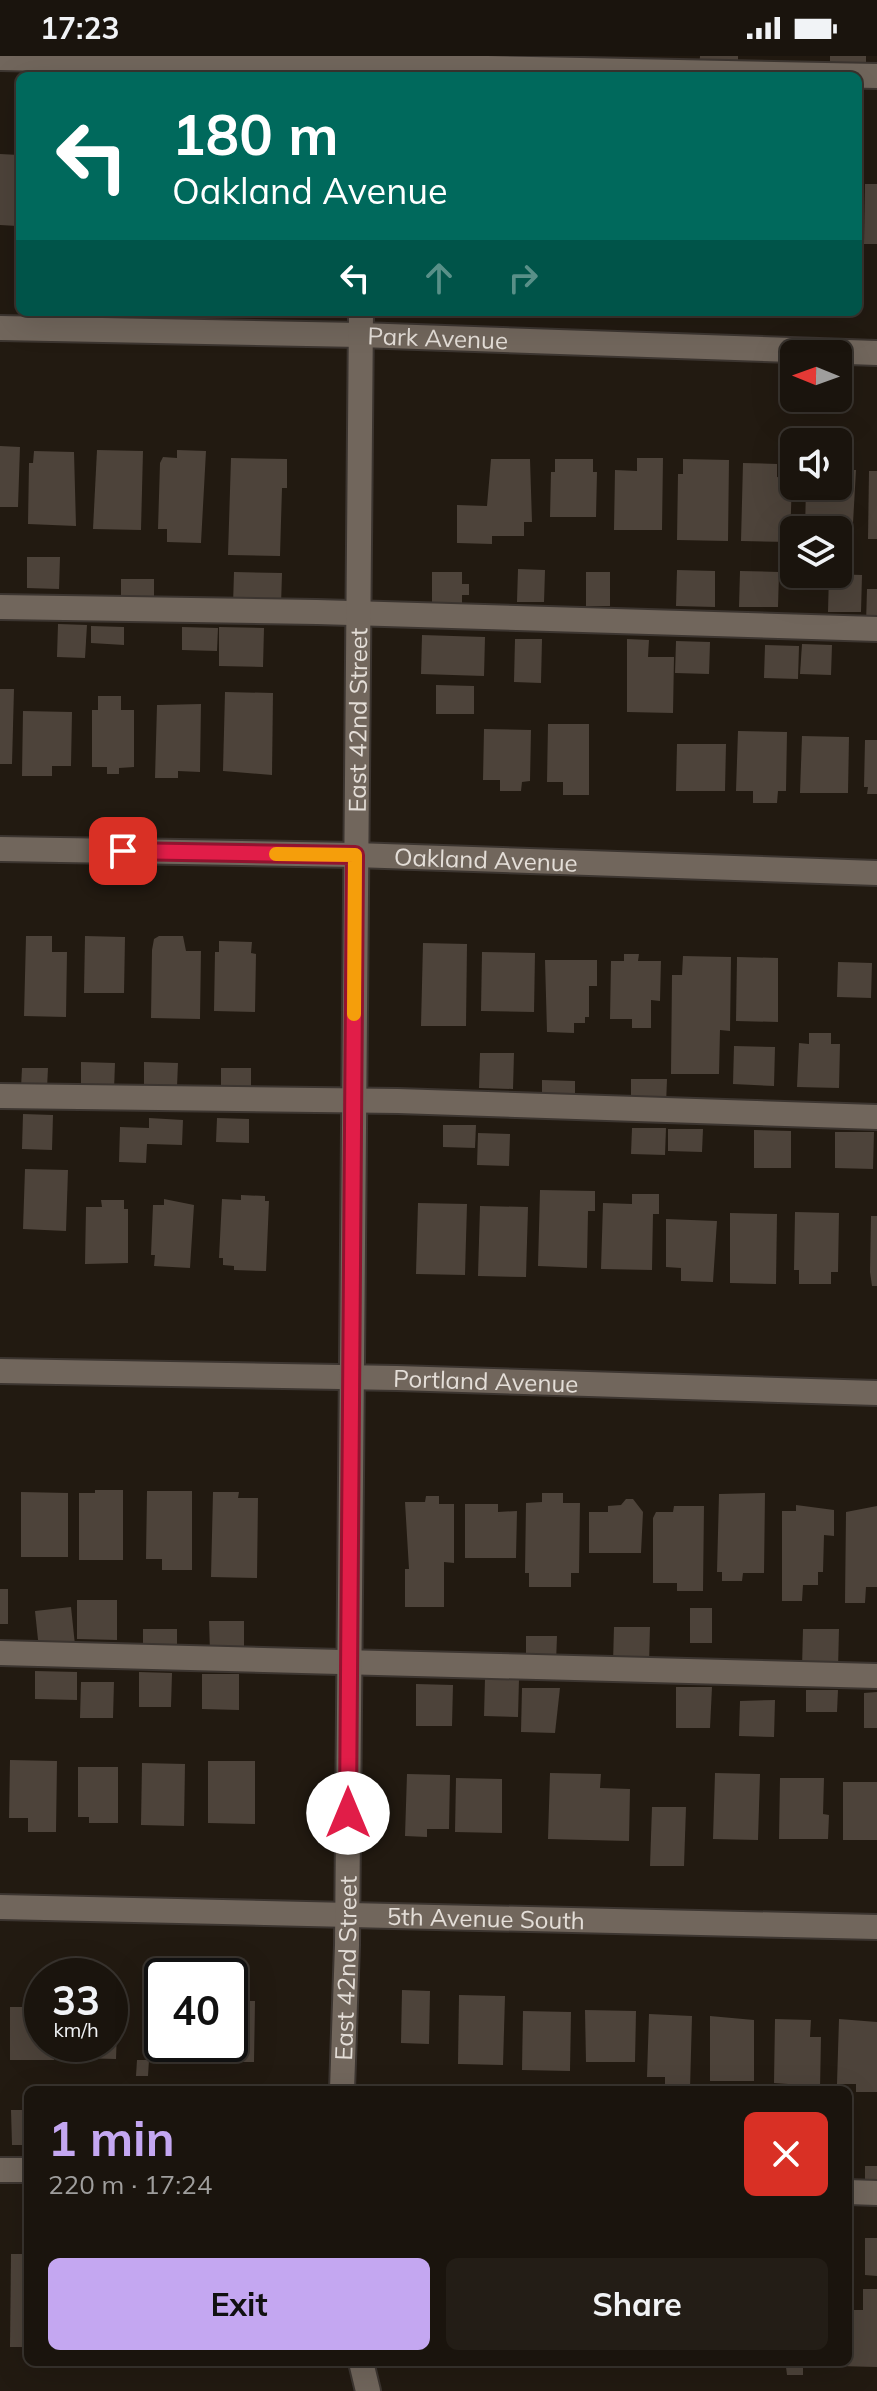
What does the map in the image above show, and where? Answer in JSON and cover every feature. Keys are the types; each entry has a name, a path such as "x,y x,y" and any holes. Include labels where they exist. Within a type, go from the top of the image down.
{"street":[{"path":"0,58 673,72"},
{"name":"Park Avenue","path":"0,328 360,324 877,353"},
{"name":"East 42nd Street","path":"342,2086 347,1913 360,324"},
{"path":"0,607 877,629"},
{"name":"Oakland Avenue","path":"0,849 355,855 877,873"},
{"path":"0,1096 353,1100 877,1117"},
{"name":"Portland Avenue","path":"0,1371 351,1377 877,1393"},
{"path":"0,1653 877,1676"},
{"name":"5th Avenue South","path":"0,1907 877,1927"},
{"path":"0,2170 24,2170"},
{"path":"852,2192 877,2193"},
{"path":"362,2366 368,2391"}],"building":[{"path":"700,56 738,56 738,69 699,67"},
{"path":"830,56 866,56 866,72 830,71"},
{"path":"0,154 16,155 16,226 0,225"},
{"path":"865,184 877,184 877,244 864,244"},
{"path":"0,446 20,447 18,507 0,507"},
{"path":"97,450 143,451 141,530 93,529"},
{"path":"177,450 206,451 201,543 167,542 167,529 158,529 160,463 163,457 177,458"},
{"path":"34,451 74,452 76,526 28,524 29,463 33,463"},
{"path":"231,458 287,459 287,488 282,488 280,556 228,555"},
{"path":"637,458 663,458 662,530 614,530 615,470 637,471"},
{"path":"491,459 530,459 532,522 524,522 524,536 492,536 492,544 457,543 457,505 487,506"},
{"path":"555,459 593,459 593,472 597,472 596,517 550,517 551,472 555,472"},
{"path":"683,459 729,460 728,541 677,540 678,474 683,474"},
{"path":"743,463 777,464 780,500 791,500 791,516 780,516 780,542 741,541"},
{"path":"852,470 856,470 852,541 852,516 805,516 806,500 852,500"},
{"path":"869,471 877,471 877,539 868,539"},
{"path":"27,557 60,557 59,589 27,588"},
{"path":"518,569 545,570 544,602 517,602"},
{"path":"677,570 715,571 715,607 676,606"},
{"path":"740,571 779,572 778,607 739,607"},
{"path":"234,572 282,573 281,605 233,604"},
{"path":"432,572 462,572 462,584 469,584 469,595 462,595 462,608 432,608"},
{"path":"586,572 610,572 610,606 586,606"},
{"path":"852,575 862,575 861,612 828,612 829,588 852,588"},
{"path":"121,579 154,579 154,603 121,603"},
{"path":"867,589 877,589 877,624 866,624"},
{"path":"58,624 87,625 85,658 57,657"},
{"path":"91,626 124,627 124,645 91,643"},
{"path":"182,627 218,628 217,651 182,650"},
{"path":"219,627 264,628 263,667 219,666"},
{"path":"422,635 485,637 484,676 421,674"},
{"path":"515,639 542,639 541,683 514,682"},
{"path":"627,639 649,640 648,657 674,657 673,713 627,712"},
{"path":"676,641 710,642 709,674 675,673"},
{"path":"802,644 832,645 831,675 800,674"},
{"path":"765,645 799,646 798,679 764,678"},
{"path":"436,685 474,686 474,714 436,714"},
{"path":"0,689 14,689 12,764 0,764"},
{"path":"225,692 273,693 272,775 223,771"},
{"path":"98,696 121,696 121,710 134,710 134,767 119,768 119,774 107,774 107,767 92,767 92,710 98,710"},
{"path":"201,704 200,772 178,771 178,778 155,778 157,705"},
{"path":"23,711 72,712 71,766 52,766 52,776 22,776"},
{"path":"548,724 589,724 589,795 563,795 563,782 547,782"},
{"path":"484,729 531,730 530,781 522,782 521,791 500,791 500,780 483,780"},
{"path":"738,731 787,732 786,791 778,791 777,803 753,803 753,791 736,791"},
{"path":"802,736 849,737 848,793 800,793"},
{"path":"865,740 877,740 877,794 867,794 868,787 864,787"},
{"path":"677,744 726,744 725,791 676,791"},
{"path":"26,936 52,936 52,952 67,952 66,1017 24,1016"},
{"path":"85,936 125,937 124,993 84,993"},
{"path":"159,936 183,936 186,951 201,951 200,1019 151,1018 152,950 154,939"},
{"path":"219,941 252,942 251,953 256,954 255,1012 214,1011 215,952 219,952"},
{"path":"423,943 467,944 466,1026 421,1026"},
{"path":"482,952 535,953 534,1012 481,1011"},
{"path":"624,954 639,954 638,961 661,961 660,1001 651,1000 651,1028 632,1028 632,1019 610,1019 611,961 624,961"},
{"path":"683,956 731,957 730,1031 720,1030 719,1074 671,1074 672,975 682,975"},
{"path":"737,957 778,958 778,1022 736,1021"},
{"path":"545,960 597,960 597,986 589,986 589,1017 585,1017 585,1023 574,1023 574,1033 547,1032"},
{"path":"838,962 872,963 871,998 837,997"},
{"path":"809,1033 831,1033 831,1044 840,1044 839,1088 797,1087 799,1043 809,1044"},
{"path":"734,1046 775,1047 774,1086 733,1084"},
{"path":"480,1053 514,1053 513,1089 479,1088"},
{"path":"81,1062 115,1063 114,1090 81,1089"},
{"path":"144,1062 178,1063 177,1087 144,1087"},
{"path":"22,1068 48,1068 47,1088 21,1088"},
{"path":"221,1068 251,1068 251,1087 221,1088"},
{"path":"631,1079 667,1079 666,1105 631,1104"},
{"path":"542,1080 575,1081 575,1102 542,1101"},
{"path":"23,1114 53,1115 52,1150 22,1149"},
{"path":"149,1118 183,1120 182,1145 147,1144 146,1163 119,1162 120,1127 149,1128"},
{"path":"217,1118 249,1119 249,1143 216,1142"},
{"path":"443,1125 476,1125 475,1148 443,1147"},
{"path":"632,1128 666,1128 665,1155 631,1154"},
{"path":"668,1129 703,1129 702,1152 668,1151"},
{"path":"754,1130 791,1131 791,1168 754,1168"},
{"path":"835,1132 874,1132 873,1169 835,1168"},
{"path":"478,1133 510,1134 509,1166 477,1165"},
{"path":"25,1169 68,1170 66,1231 23,1229"},
{"path":"540,1190 595,1191 595,1211 588,1211 587,1268 538,1266"},
{"path":"632,1194 659,1194 659,1214 653,1214 652,1270 601,1269 603,1203 632,1204"},
{"path":"241,1195 265,1196 265,1201 269,1201 266,1271 234,1270 234,1266 223,1265 223,1258 219,1258 222,1199 241,1200"},
{"path":"164,1199 194,1205 190,1268 154,1266 155,1255 151,1255 153,1205 164,1205"},
{"path":"101,1200 124,1200 124,1209 128,1209 128,1263 85,1264 86,1207 102,1207"},
{"path":"418,1203 467,1204 465,1275 416,1274"},
{"path":"480,1206 528,1207 526,1277 478,1276"},
{"path":"795,1212 839,1213 838,1272 831,1272 831,1284 799,1284 799,1270 794,1270"},
{"path":"730,1213 777,1214 776,1284 730,1283"},
{"path":"871,1216 877,1216 877,1286 872,1286 870,1272"},
{"path":"666,1219 717,1221 713,1282 681,1281 681,1268 666,1267"},
{"path":"95,1490 123,1490 123,1560 79,1560 79,1493 95,1493"},
{"path":"147,1491 192,1491 192,1570 162,1570 162,1559 146,1559"},
{"path":"21,1492 68,1493 68,1557 21,1557"},
{"path":"213,1492 239,1492 238,1498 258,1498 257,1578 211,1577"},
{"path":"542,1493 563,1493 563,1503 580,1503 579,1573 571,1573 571,1587 529,1587 529,1573 525,1573 526,1503 542,1502"},
{"path":"765,1493 764,1573 743,1573 742,1581 722,1581 722,1572 717,1572 719,1494"},
{"path":"426,1496 439,1496 439,1504 454,1504 454,1563 444,1562 444,1607 405,1607 405,1569 409,1569 405,1502 425,1502"},
{"path":"626,1499 633,1499 643,1512 641,1553 589,1553 589,1512 608,1512 608,1506 621,1505"},
{"path":"465,1504 498,1504 498,1512 517,1511 516,1558 465,1558"},
{"path":"796,1505 834,1510 834,1536 824,1535 823,1572 818,1572 818,1585 803,1585 802,1601 782,1601 782,1511 796,1511"},
{"path":"674,1506 704,1506 703,1591 677,1591 677,1583 653,1583 653,1518 656,1512 673,1512"},
{"path":"877,1506 877,1587 866,1587 865,1603 845,1603 846,1512"},
{"path":"0,1589 8,1589 8,1624 0,1624"},
{"path":"77,1600 117,1600 117,1640 77,1639"},
{"path":"71,1607 75,1645 39,1649 35,1611"},
{"path":"690,1608 712,1608 712,1643 690,1643"},
{"path":"209,1621 244,1621 244,1652 210,1652"},
{"path":"614,1627 650,1627 649,1664 613,1663"},
{"path":"143,1629 177,1629 177,1651 143,1650"},
{"path":"803,1629 839,1629 838,1669 802,1668"},
{"path":"526,1636 557,1636 556,1662 526,1661"},
{"path":"35,1671 77,1672 77,1700 35,1699"},
{"path":"139,1672 172,1673 171,1707 139,1707"},
{"path":"202,1674 239,1674 239,1710 202,1709"},
{"path":"485,1678 519,1679 518,1717 484,1716"},
{"path":"81,1682 114,1682 113,1718 80,1718"},
{"path":"416,1684 453,1685 452,1726 416,1726"},
{"path":"676,1687 712,1687 710,1728 676,1728"},
{"path":"522,1688 560,1688 555,1733 521,1732"},
{"path":"806,1690 838,1690 837,1712 806,1712"},
{"path":"877,1692 877,1728 864,1728 864,1693"},
{"path":"775,1700 774,1737 739,1736 740,1701"},
{"path":"10,1760 57,1761 56,1832 28,1832 28,1818 9,1818"},
{"path":"208,1761 255,1761 255,1824 208,1823"},
{"path":"142,1763 185,1764 184,1826 141,1825"},
{"path":"78,1767 118,1767 118,1823 89,1823 89,1817 78,1817"},
{"path":"550,1773 601,1774 600,1788 630,1789 629,1841 548,1839"},
{"path":"715,1773 760,1774 758,1840 713,1839"},
{"path":"407,1774 450,1775 449,1829 427,1829 427,1837 405,1836"},
{"path":"456,1778 502,1779 502,1833 455,1832"},
{"path":"780,1778 824,1778 823,1814 829,1815 828,1839 779,1839"},
{"path":"843,1782 877,1782 877,1840 843,1840"},
{"path":"652,1807 686,1807 684,1866 650,1866"},
{"path":"402,1990 430,1991 429,2044 401,2043"},
{"path":"459,1995 505,1996 503,2065 458,2064"},
{"path":"248,2001 255,2001 254,2062 248,2062"},
{"path":"10,2007 24,2007 24,2060 10,2060"},
{"path":"585,2010 636,2011 635,2062 586,2062"},
{"path":"523,2011 571,2012 570,2071 522,2070"},
{"path":"649,2014 692,2016 690,2086 665,2086 665,2077 647,2077"},
{"path":"710,2016 754,2020 754,2081 710,2081"},
{"path":"775,2019 811,2020 810,2037 821,2037 820,2086 774,2083"},
{"path":"839,2019 877,2022 877,2092 856,2092 856,2084 837,2084"},
{"path":"137,2060 149,2062 148,2076 136,2076"},
{"path":"11,2110 24,2110 24,2145 12,2145"},
{"path":"865,2166 877,2166 877,2190 865,2190"},
{"path":"865,2238 877,2238 877,2276 865,2275"},
{"path":"11,2254 24,2254 24,2347 10,2347"},
{"path":"863,2289 877,2289 877,2367 838,2366 852,2366 852,2310 863,2310"},
{"path":"727,2366 759,2366 759,2368"},
{"path":"823,2366 803,2368 803,2375 787,2375 786,2367 774,2367"}],"slow traffic":[{"path":"276,854 355,855 354,1014"}],"route":[{"path":"123,851 355,855 348,1813"}]}
